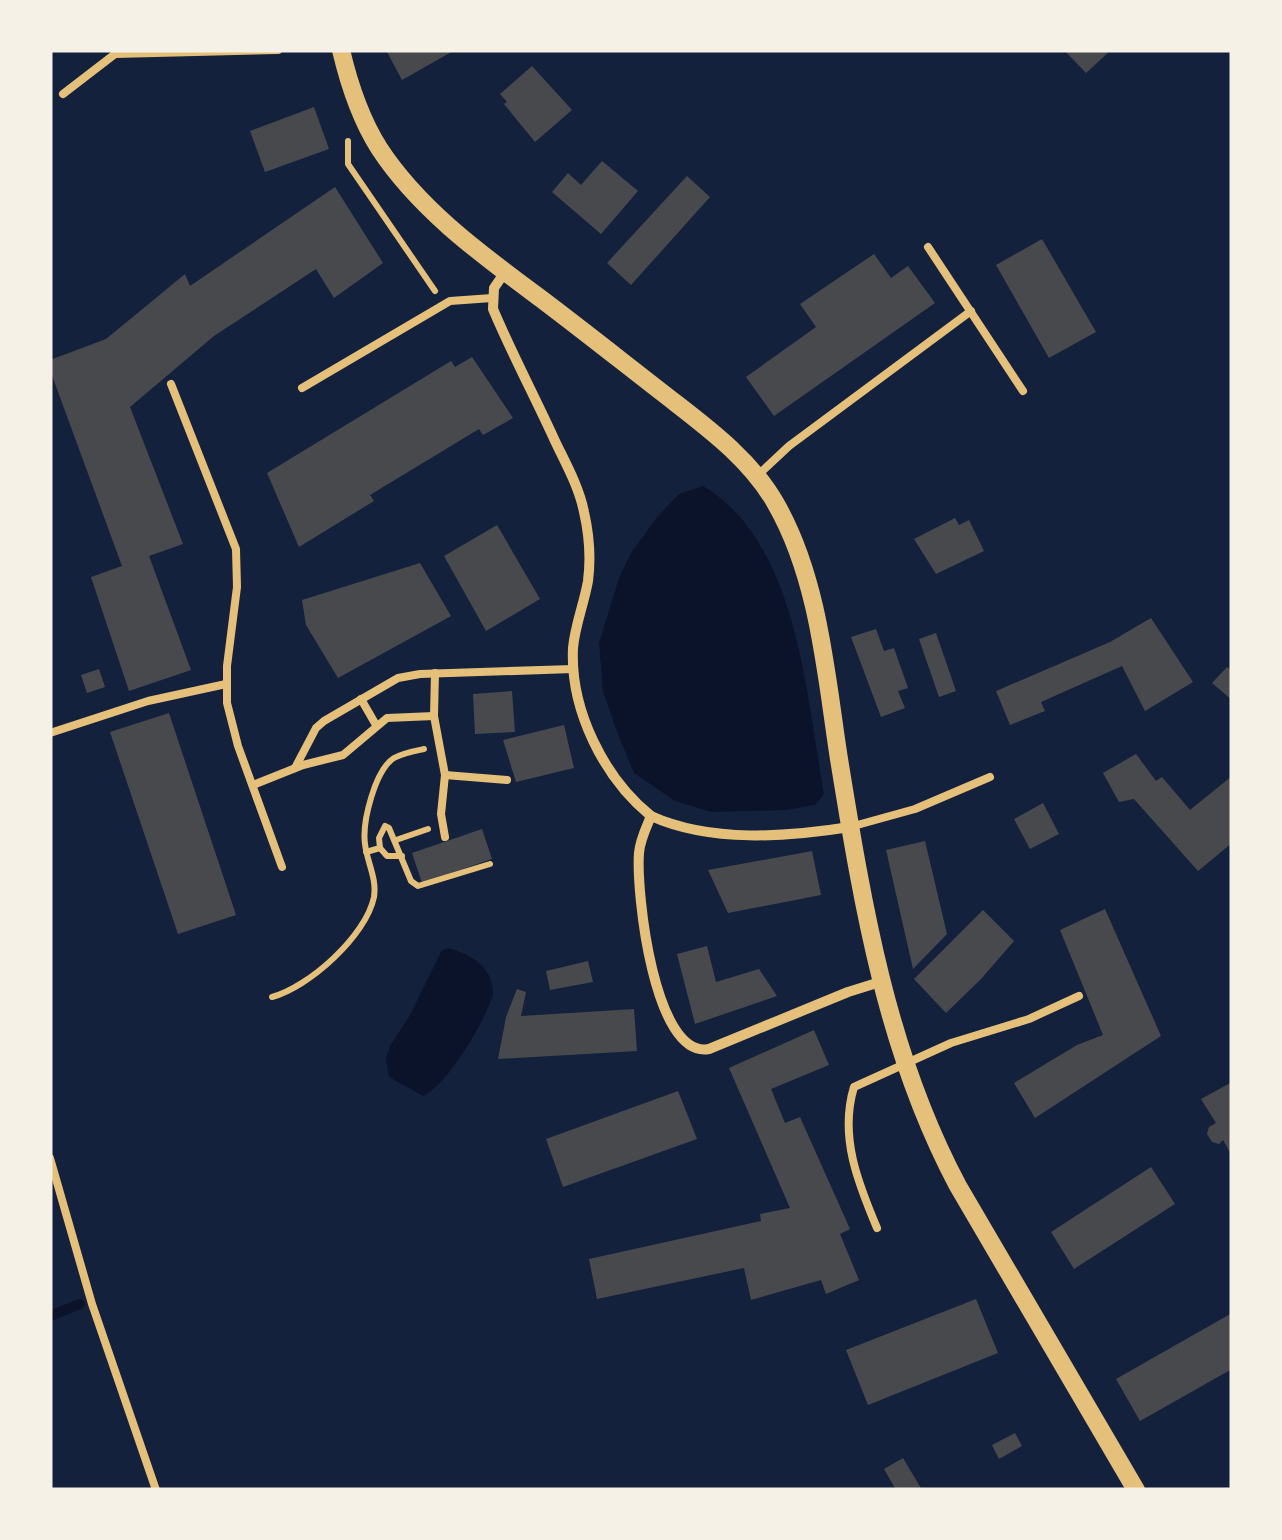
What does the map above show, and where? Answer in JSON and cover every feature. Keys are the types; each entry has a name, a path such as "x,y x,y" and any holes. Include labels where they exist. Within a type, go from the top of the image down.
{"street":[{"path":"340,50 366,124 396,171 439,216 505,272 710,430 757,476 788,526 804,568 880,982 904,1064 938,1150 1136,1490"},
{"path":"505,272 492,298 499,322 584,508 588,579 577,624 574,669 586,722 611,774 624,793 651,816 686,829 718,834 850,827"},
{"path":"651,816 639,846 641,901 663,1008 685,1044 694,1049 709,1049 880,982"}],"lane":[{"path":"64,94 115,52 278,50"},
{"path":"928,247 1023,391"},
{"path":"302,388 450,301 492,298"},
{"path":"757,476 789,446 971,312"},
{"path":"171,384 236,548 238,587 226,684 231,720 282,867"},
{"path":"295,768 316,728 398,678 435,673 574,669"},
{"path":"435,673 434,716 445,775 442,824 446,837"},
{"path":"50,733 148,701 226,684"},
{"path":"361,700 376,725"},
{"path":"253,785 344,755 387,718 434,716"},
{"path":"445,775 507,780"},
{"path":"850,827 903,813 990,776"},
{"path":"877,1228 852,1162 852,1092 866,1079 968,1036 1029,1019 1078,996"},
{"path":"51,1163 92,1304 156,1490"}],"path":[{"path":"272,997 294,989 318,972 363,921 374,898 366,852 366,816 387,764 403,754 440,745"},
{"path":"396,840 442,824"},
{"path":"402,856 387,856 380,848 379,838 385,826 393,832 402,856 411,881 418,886 490,864"},
{"path":"366,852 380,848"}],"water":[{"path":"703,486 735,511 759,544 778,582 792,624 811,712 824,794 815,805 787,810 711,812 675,801 634,773 617,732 603,691 599,643 619,578 631,553 657,517 679,494"},
{"path":"442,950 465,954 486,970 493,995 464,1052 443,1080 423,1096 389,1077 386,1059"}],"building":[{"path":"386,50 455,50 402,80"},
{"path":"1064,50 1111,50 1086,73"},
{"path":"532,66 572,110 535,142 500,94"},
{"path":"314,107 329,149 265,172 250,131"},
{"path":"602,161 638,191 601,234 552,192 568,173 581,185"},
{"path":"687,176 710,197 631,285 607,263"},
{"path":"335,187 383,263 334,298 316,269 214,336 130,407 183,544 149,556 191,670 129,691 91,577 122,566 50,370 50,360 106,339 185,274 190,286"},
{"path":"1042,239 1096,332 1049,358 996,265"},
{"path":"874,254 891,278 908,266 935,303 774,416 746,377 816,327 800,304"},
{"path":"472,357 513,418 483,435 479,429 370,495 374,501 299,547 267,473 451,361 455,367"},
{"path":"955,518 959,525 969,520 984,551 936,574 914,539"},
{"path":"497,525 540,599 486,631 444,556"},
{"path":"420,563 451,616 338,678 306,625 302,600"},
{"path":"1151,618 1193,682 1145,711 1122,666 1041,702 1045,711 1010,725 996,691 1110,642"},
{"path":"876,629 884,651 894,648 908,688 898,691 905,708 881,717 851,637"},
{"path":"936,633 956,691 939,697 919,639"},
{"path":"1227,667 1232,671 1232,700 1212,683"},
{"path":"99,669 105,687 87,693 81,675"},
{"path":"512,691 515,732 475,734 473,694"},
{"path":"169,713 236,915 178,934 110,732"},
{"path":"564,725 574,768 516,782 503,740"},
{"path":"1136,754 1156,781 1162,777 1190,810 1232,776 1232,843 1198,871 1134,799 1119,802 1103,773"},
{"path":"1043,803 1059,834 1030,849 1014,819"},
{"path":"482,829 492,859 422,883 412,853"},
{"path":"925,841 947,934 913,969 886,850"},
{"path":"812,851 821,895 728,913 708,870"},
{"path":"1105,909 1161,1036 1035,1118 1014,1083 1077,1045 1103,1035 1060,930"},
{"path":"983,910 1014,941 946,1013 914,979"},
{"path":"707,946 716,982 759,969 777,996 695,1024 677,954"},
{"path":"588,961 593,982 550,990 546,971"},
{"path":"517,989 526,992 521,1016 634,1009 637,1051 498,1059 506,1017"},
{"path":"814,1030 829,1065 771,1089 785,1123 800,1117 850,1229 840,1234 859,1280 826,1294 821,1280 751,1300 744,1268 597,1299 589,1259 761,1221 760,1214 790,1208 729,1068"},
{"path":"1232,1082 1232,1156 1223,1140 1219,1144 1212,1142 1207,1134 1216,1123 1201,1099"},
{"path":"678,1091 697,1139 563,1187 546,1139"},
{"path":"1151,1167 1175,1204 1074,1269 1051,1232"},
{"path":"976,1299 998,1353 868,1405 846,1350"},
{"path":"1232,1313 1232,1369 1140,1421 1116,1379"},
{"path":"1015,1433 1022,1446 999,1459 992,1445"},
{"path":"903,1458 922,1490 896,1490 884,1469"}],"waterway":[{"path":"50,1316 80,1304"}]}
